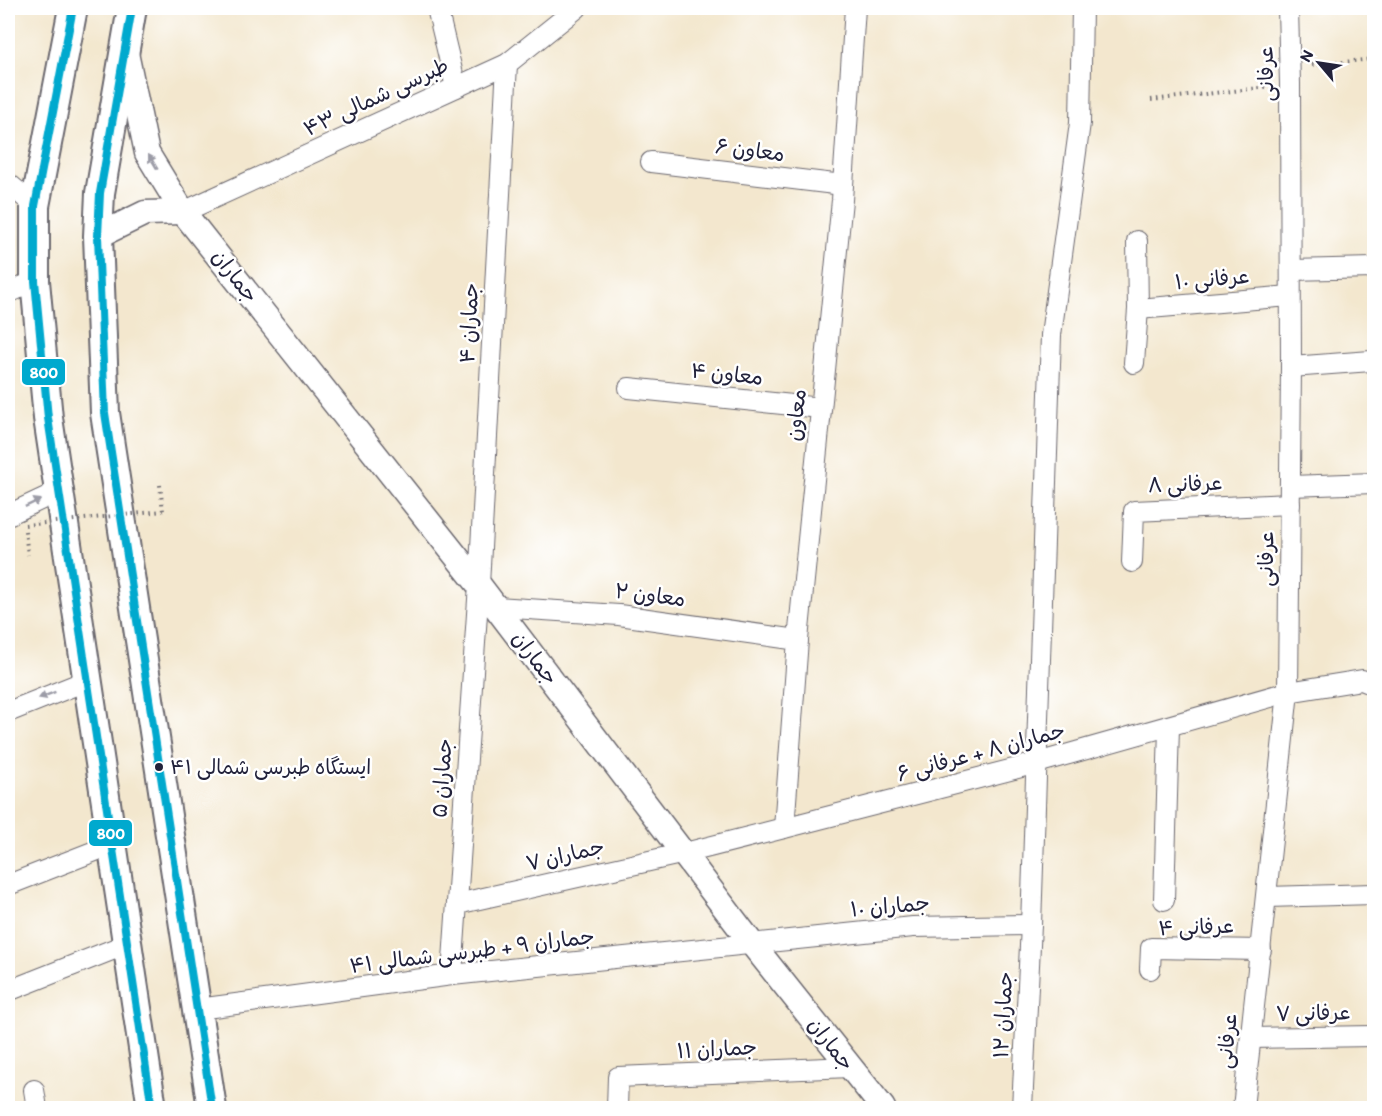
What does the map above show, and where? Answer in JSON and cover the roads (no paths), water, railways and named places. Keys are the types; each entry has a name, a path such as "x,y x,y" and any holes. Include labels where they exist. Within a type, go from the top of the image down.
{"main road":[{"path":"73,8 35,206 35,281 48,418 152,1108"},
{"path":"132,8 100,193 98,236 105,414 212,1108"}],"street":[{"path":"436,8 456,87"},
{"name":"طبرسی شمالی ۴۳","path":"183,212 507,64 577,8"},
{"name":"معاون","path":"784,828 798,640 843,185 855,8"},
{"name":"جماران ۱۲","path":"1022,1108 1031,925 1051,335 1080,123 1082,8"},
{"name":"عرفانی","path":"1243,1108 1288,692 1291,270 1288,8"},
{"name":"جماران","path":"125,46 147,153 183,212 479,585 753,945 883,1108"},
{"name":"جماران ۴","path":"479,585 507,64"},
{"name":"معاون ۶","path":"651,162 843,185"},
{"path":"8,183 35,206"},
{"path":"98,236 144,213 183,212"},
{"path":"1134,363 1138,309 1137,241"},
{"path":"1291,270 1374,268"},
{"path":"8,293 35,281"},
{"name":"عرفانی ۱۰","path":"1138,309 1290,296"},
{"path":"1291,367 1371,361"},
{"name":"معاون ۴","path":"629,388 821,408"},
{"path":"1290,495 1374,483"},
{"path":"8,515 59,491"},
{"name":"عرفانی ۸","path":"1132,562 1134,511 1290,495"},
{"name":"جماران ۵","path":"452,975 479,585"},
{"name":"معاون ۲","path":"496,607 619,615 798,640"},
{"name":"جماران ۸ + عرفانی ۶","path":"685,853 1037,763 1288,692 1370,678"},
{"path":"8,712 88,680"},
{"path":"1164,900 1168,727"},
{"path":"8,885 113,844"},
{"name":"جماران ۷","path":"457,904 685,853"},
{"path":"1267,897 1374,894"},
{"name":"جماران ۱۰","path":"753,945 913,927 1031,925"},
{"path":"8,991 127,944"},
{"name":"جماران ۹ + طبرسی شمالی ۴۱","path":"198,1009 452,975 753,945"},
{"name":"عرفانی ۴","path":"1150,969 1151,948 1261,950"},
{"name":"عرفانی ۷","path":"1251,1038 1374,1036"},
{"name":"جماران ۱۱","path":"617,1108 618,1077 850,1067"}],"place":[{"name":"ایستگاه طبرسی شمالی ۴۱","path":"159,767"}]}
